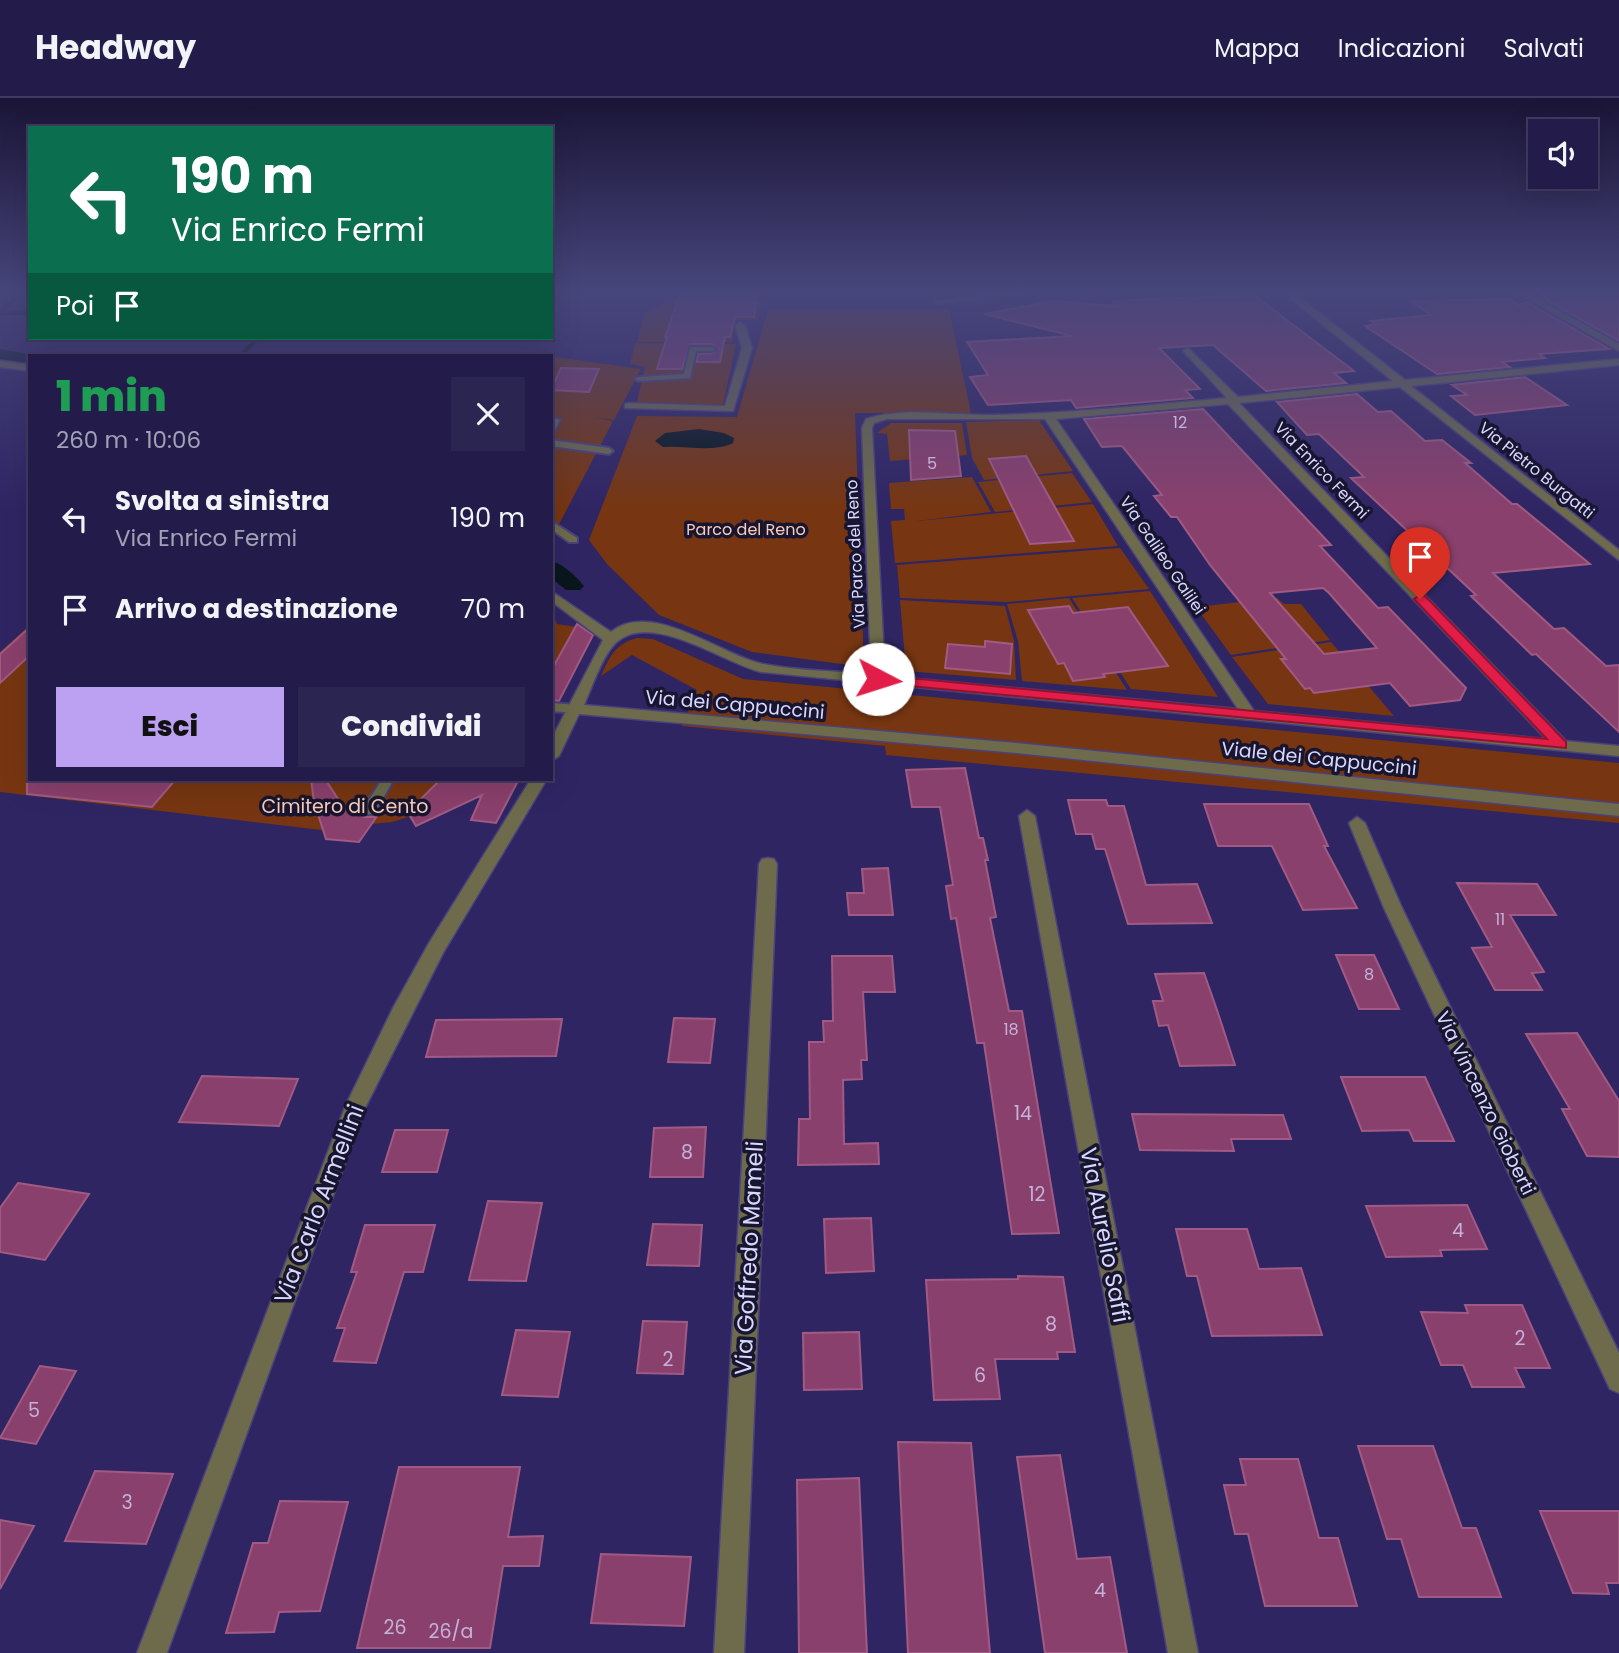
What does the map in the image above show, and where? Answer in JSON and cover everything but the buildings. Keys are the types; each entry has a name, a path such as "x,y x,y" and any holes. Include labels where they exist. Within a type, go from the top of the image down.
{"street":[{"path":"4,365 28,368"},
{"path":"629,406 729,409 742,365"},
{"name":"Via Enrico Fermi","path":"1200,365 1561,745"},
{"name":"Via Pietro Burgatti","path":"1379,365 1619,556"},
{"path":"1049,417 1592,365"},
{"name":"Via Parco del Reno","path":"878,679 867,428 870,422 886,416 1049,417"},
{"name":"Via Galileo Galilei","path":"1049,417 1248,713"},
{"path":"553,596 610,638"},
{"path":"553,752 610,638 630,628 656,627 749,665 1619,751"},
{"name":"Via dei Cappuccini","path":"576,709 1016,748"},
{"name":"Viale dei Cappuccini","path":"1016,748 1619,810"},
{"name":"Via Carlo Armellini","path":"152,1653 355,1107 400,1014 436,948 537,781"},
{"name":"Via Aurelio Saffi","path":"1027,816 1183,1653"},
{"name":"Via Vincenzo Gioberti","path":"1357,823 1393,908 1619,1380"},
{"name":"Via Goffredo Mameli","path":"729,1653 768,864"}],"lane":[{"path":"639,379 687,376 690,365"},
{"path":"553,443 609,451"},
{"path":"553,525 573,540"},
{"path":"553,707 576,709"},
{"path":"369,811 387,781"}],"green space":[{"path":"553,365 609,365 641,369 614,420 594,417 613,421 555,532"},
{"path":"633,365 732,365 723,405 637,402 645,367"},
{"name":"Parco del Reno","path":"752,365 961,365 971,413 855,413 864,667 752,652 659,615 607,564 589,540 637,416 737,417"},
{"path":"1039,420 1073,471 984,480 972,458 966,422"},
{"path":"891,423 962,423 967,455 890,461 887,434 877,433"},
{"path":"1072,473 1092,502 995,512 978,482"},
{"path":"972,477 991,512 917,521 1093,504 1118,546 895,563 891,521 905,520 904,509 891,509 889,483"},
{"path":"1120,548 1149,589 1007,602 900,598 897,565"},
{"path":"1150,591 1218,697 1131,689 1072,598"},
{"path":"1069,598 1127,690 1022,681 1018,641 1007,604"},
{"path":"1277,598 1284,604 1301,604 1330,640 1231,655 1196,607"},
{"path":"900,600 1005,606 1014,641 1016,680 906,671"},
{"path":"553,615 557,624 584,628 580,637 590,640 553,711"},
{"name":"Cimitero di Cento","path":"28,627 28,781 518,781 496,823 471,820 483,794 392,822 372,824 359,842 335,840 338,832 0,792 0,652"},
{"path":"637,638 653,639 743,679 1619,763 1619,823 886,755 885,746 682,726 697,690 632,655 601,676 614,652 623,644"},
{"path":"1331,642 1394,716 1268,704 1232,657"}],"shaded area":[{"path":"699,429 724,433 734,438 733,443 716,448 699,448 663,447 655,441 665,433"}],"waterway":[{"path":"553,569 573,586"}],"route":[{"path":"878,679 1561,745 1420,599"}]}
